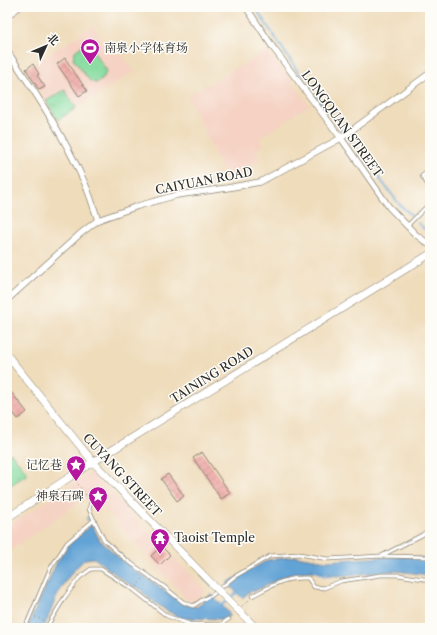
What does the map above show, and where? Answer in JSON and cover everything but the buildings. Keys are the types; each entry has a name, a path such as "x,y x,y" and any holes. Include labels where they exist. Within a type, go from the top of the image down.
{"street":[{"path":"7,16 19,7"},
{"name":"LONGQUAN STREET","path":"246,7 274,49 341,138 389,207 415,234 430,245"},
{"path":"7,51 30,83 75,161 98,220"},
{"name":"CAIYUAN ROAD","path":"7,300 80,234 98,220 138,206 177,195 260,182 341,138 430,73"},
{"name":"TAINING ROAD","path":"7,518 72,475 430,254"},
{"name":"CUYANG STREET","path":"7,355 93,462 240,612"},
{"path":"240,612 256,628"}],"lane":[{"path":"430,170 422,176 430,188"},
{"path":"407,226 430,203"},
{"path":"426,207 430,210"},
{"path":"91,502 89,510 104,540 124,559 183,602 193,606 206,597 211,596 234,577 270,556 299,554 328,559 381,556 430,557"},
{"path":"25,628 50,569 67,543 94,520"},
{"path":"381,556 422,535 430,529"},
{"path":"46,628 64,597 79,578 91,569 101,569 134,590 167,616 189,624 220,625 230,619"},
{"path":"252,596 283,580 294,578 308,578 314,587 324,588 341,581 381,575 398,575 430,580"}],"path":[{"path":"72,475 86,496"},
{"path":"308,578 315,557"},
{"path":"134,590 145,574"},
{"path":"240,612 252,596"},
{"path":"31,615 50,623"}],"shaded area":[{"path":"93,26 106,47 110,45 117,55 120,53 134,71 58,120 26,69"},
{"path":"268,50 309,105 259,138 263,146 256,151 261,159 226,178 188,96"},
{"path":"90,473 96,477 206,591 191,604 91,494 7,552 7,527"}],"green space":[{"name":"南泉小学体育场","path":"83,45 91,48 107,71 102,80 96,83 90,81 73,59 75,51"},
{"path":"65,90 76,108 58,120 46,101"},
{"path":"11,453 28,474 9,486 7,481 7,456"}],"water":[{"path":"92,524 99,539 117,556 138,573 183,604 197,607 211,594 231,615 223,619 182,618 167,611 147,597 140,589 127,583 94,558 85,559 67,579 56,598 44,628 27,628 57,562 69,544"},
{"path":"296,556 327,561 382,557 416,557 430,559 430,575 395,571 337,576 312,571 299,572 283,577 253,592 252,590 242,598 227,583 268,560"}],"waterway":[{"path":"255,7 306,84 342,131"},
{"path":"349,139 400,205 411,215"},
{"path":"418,223 430,234"},
{"path":"319,573 325,576 333,576"},
{"path":"221,606 238,592"}],"place":[{"name":"南泉小学体育场","path":"90,65"},
{"name":"记忆巷","path":"76,482"},
{"name":"神泉石碑","path":"98,513"},
{"name":"Taoist Temple","path":"160,555"}]}
